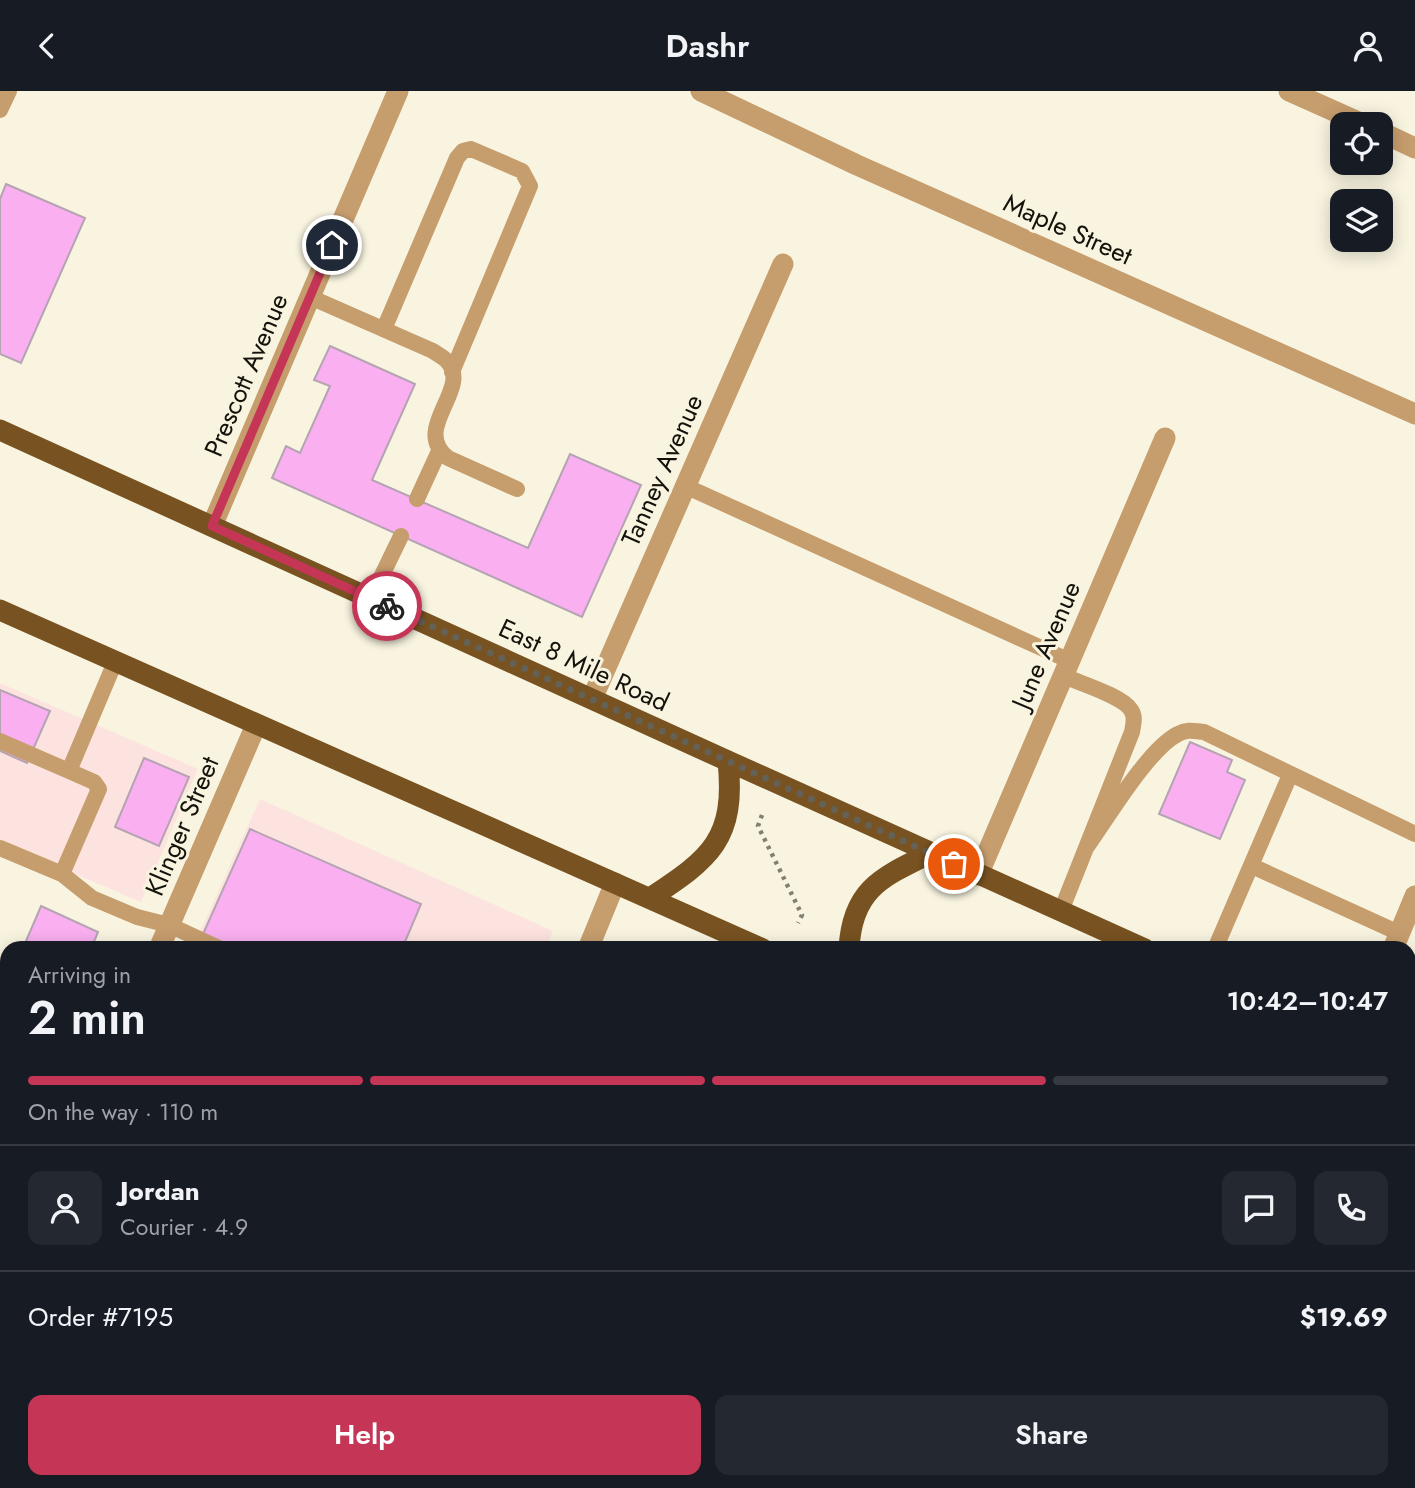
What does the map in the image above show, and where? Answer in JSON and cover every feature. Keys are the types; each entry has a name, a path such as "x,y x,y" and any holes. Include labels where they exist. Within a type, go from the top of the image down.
{"highway":[{"name":"East 8 Mile Road","path":"0,429 1127,941"},
{"path":"0,610 745,941"},
{"path":"650,898 692,871 721,834 728,814 731,790 728,761"},
{"path":"849,941 850,928 857,906 869,890 889,874 931,853"}],"street":[{"name":"Prescott Avenue","path":"212,526 398,91"},
{"name":"Maple Street","path":"701,91 857,165 1415,414"},
{"path":"1289,91 1336,112"},
{"path":"1393,138 1415,148"},
{"name":"Tanney Avenue","path":"592,699 783,264"},
{"name":"June Avenue","path":"978,875 1165,438"},
{"name":"Klinger Street","path":"162,941 256,725"},
{"path":"591,941 615,883"},
{"path":"1396,941 1415,895"}],"lane":[{"path":"0,110 9,91"},
{"path":"383,330 457,158 463,151 471,149 522,171 530,186 452,372"},
{"path":"310,296 433,351 448,362 453,377 449,396 436,426 435,439 439,451 448,458 517,489"},
{"path":"417,499 439,451"},
{"path":"685,486 1067,668 1132,710 1132,732 1061,911"},
{"path":"371,599 401,535"},
{"path":"69,771 115,662"},
{"path":"1086,848 1156,749 1178,734 1190,730 1204,732 1415,834"},
{"path":"0,741 94,782 99,789 62,874"},
{"path":"1219,941 1290,775"},
{"path":"0,848 62,874 92,898 137,917 169,925 204,941"},
{"path":"1252,866 1396,941"}],"path":[{"path":"762,815 758,826 802,915 798,923"}],"shaded area":[{"path":"0,683 198,769 141,902 0,842"},
{"path":"260,799 553,931 549,941 220,941 200,932"}],"building":[{"path":"6,184 85,218 21,363 0,354 0,199"},
{"path":"330,346 415,384 372,480 528,548 570,454 641,485 582,617 272,478 286,446 300,453 330,386 314,380"},
{"path":"0,690 50,711 27,763 0,751"},
{"path":"1190,742 1232,760 1227,772 1245,780 1220,839 1159,814"},
{"path":"144,758 189,777 159,846 115,827"},
{"path":"250,829 421,904 405,941 218,941 203,934"},
{"path":"41,906 98,932 94,941 26,941"}],"way so far":[{"path":"387,606 954,864"}],"route":[{"path":"332,245 212,526 387,606"}]}
